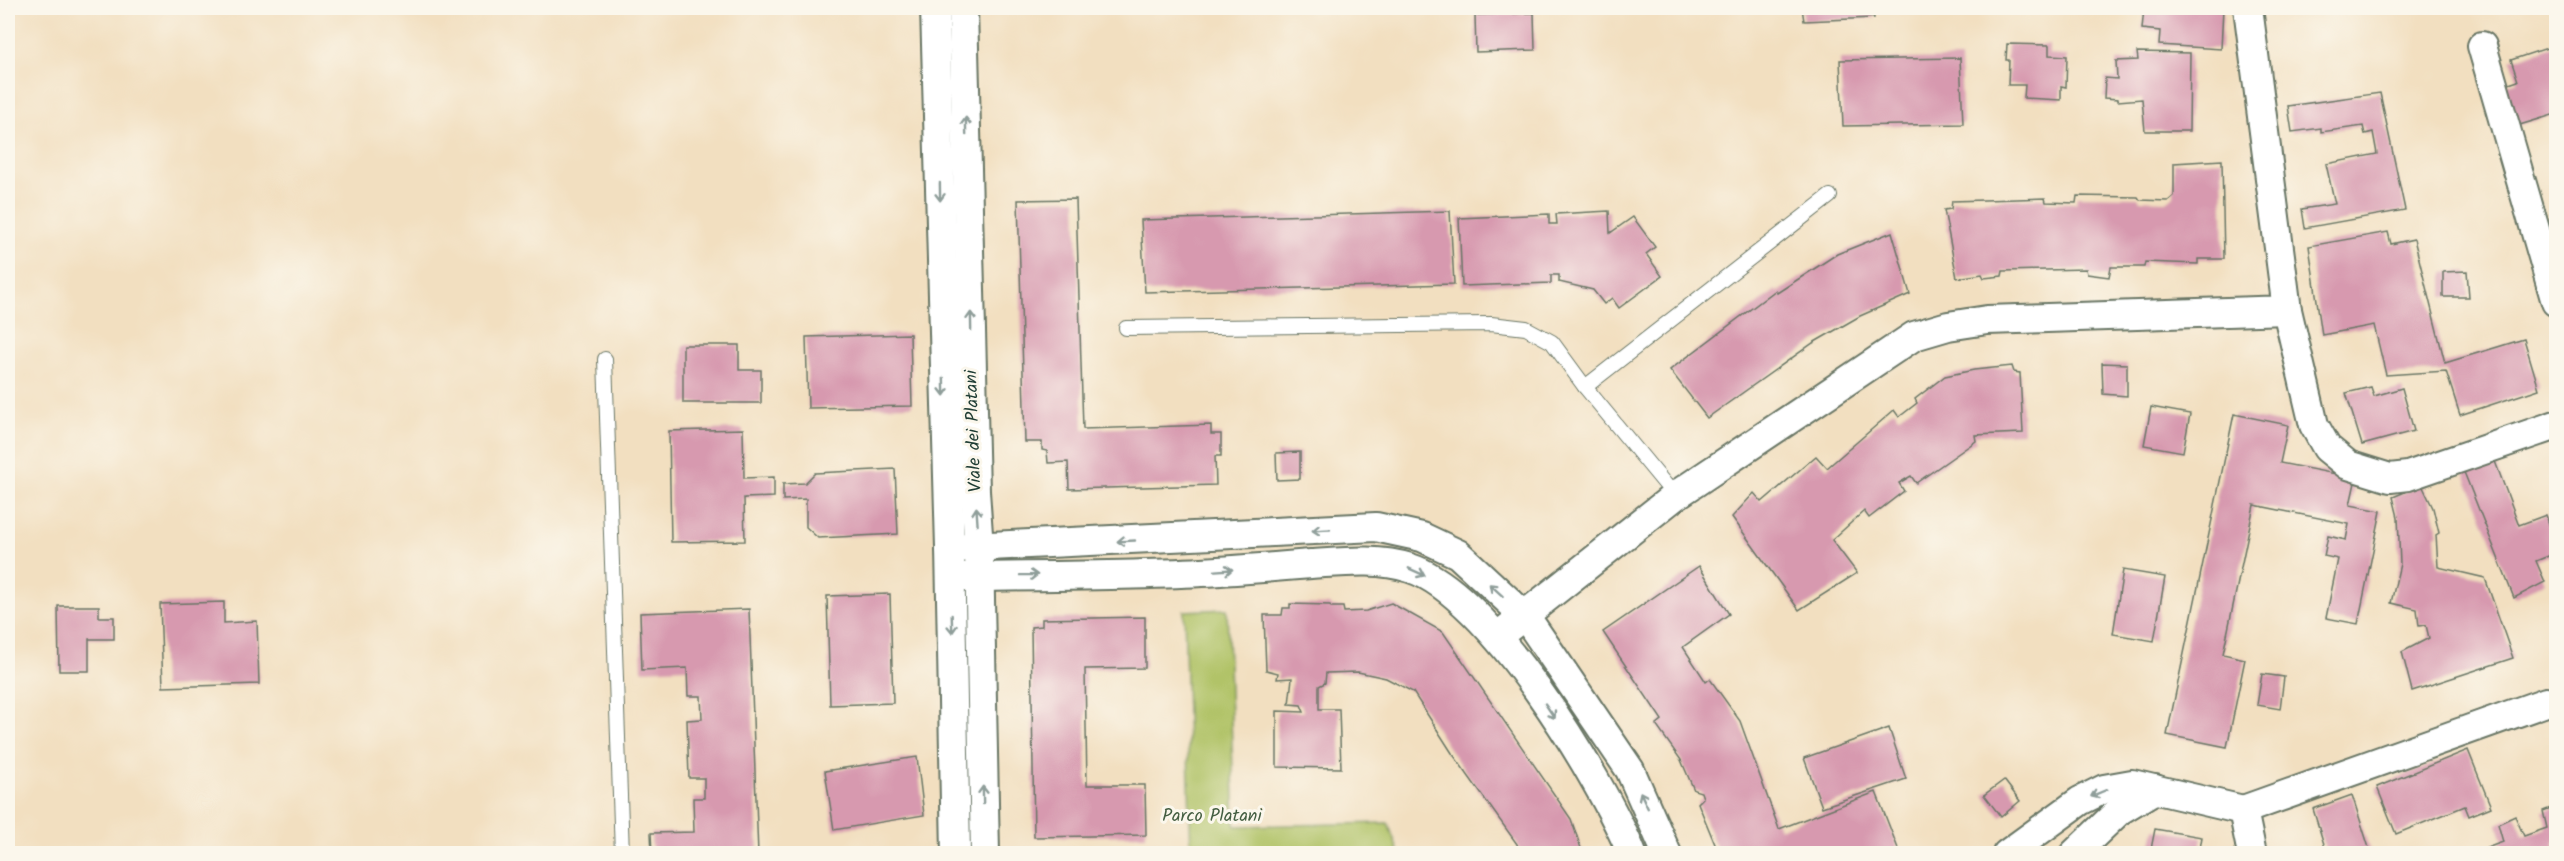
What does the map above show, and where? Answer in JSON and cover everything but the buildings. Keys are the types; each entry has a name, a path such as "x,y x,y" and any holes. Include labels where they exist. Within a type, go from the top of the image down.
{"street":[{"name":"Viale dei Platani","path":"935,8 956,854"},
{"name":"Viale dei Platani","path":"963,8 975,491 979,548 985,854"},
{"path":"2248,8 2287,310 2314,424 2327,448 2348,465 2390,478 2408,476 2556,425"},
{"path":"2482,46 2556,302"},
{"path":"1497,638 1675,496 1914,336 1948,326 1987,320 2287,310"},
{"path":"950,549 1376,527 1422,537 1458,554 1526,617 1630,770 1667,854"},
{"path":"950,577 1201,572 1373,560 1411,568 1439,582 1462,601 1497,638 1533,685 1601,786 1632,854"},
{"path":"2007,854 2079,801 2104,789 2132,784 2243,810 2546,702"},
{"path":"2074,854 2120,810 2156,789"},
{"path":"2243,810 2252,854"}],"lane":[{"path":"1585,387 1830,196"},
{"path":"1126,328 1491,324 1526,328 1552,342 1585,387 1675,496"},
{"path":"605,359 622,854"}],"green space":[{"name":"Parco Platani","path":"1227,609 1235,826 1388,823 1399,853 1191,853 1184,611"}]}
